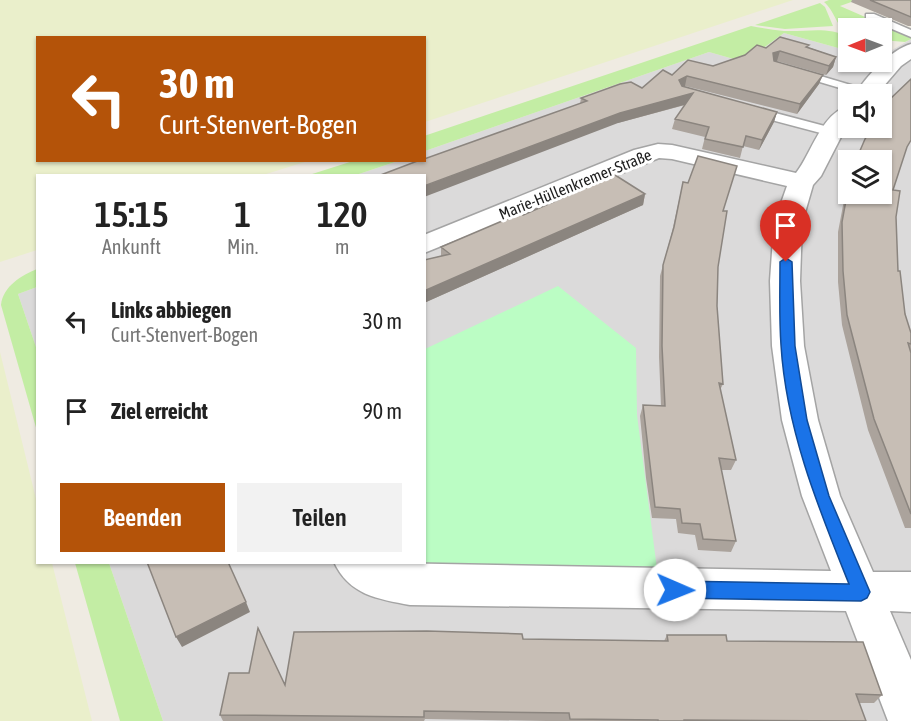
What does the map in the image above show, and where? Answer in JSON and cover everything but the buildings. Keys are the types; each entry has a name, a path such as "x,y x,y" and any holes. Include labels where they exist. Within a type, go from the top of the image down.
{"street":[{"path":"892,66 911,50"},
{"path":"892,69 911,74"},
{"path":"875,84 886,72"},
{"path":"838,132 808,176 801,182 788,223 785,281 788,346 800,420 821,496 911,717"},
{"name":"Marie-Hüllenkremer-Straße","path":"426,244 643,155 658,151 672,152 801,182"},
{"path":"356,564 379,580 410,585 911,592"}],"lane":[{"path":"870,16 911,34"},
{"path":"788,70 838,99"},
{"path":"741,107 838,108"}],"shaded area":[{"path":"784,33 838,48 838,72 892,72 892,50 911,39 911,721 163,721 109,564 426,564 426,174 359,174 395,162 426,162 426,151 709,52 744,62"},
{"path":"36,287 36,347 18,294"}],"green space":[{"path":"0,0 793,0 426,122 426,36 36,36 36,162 305,162 266,174 36,174 36,250 0,262"},
{"path":"857,0 840,6 867,18 838,18 838,22 824,2"},
{"path":"820,3 825,7 833,26 785,29 755,25"},
{"path":"751,26 784,31 817,30 838,33 838,48 784,33 744,62 709,52 426,151 426,135"},
{"path":"892,29 911,37 905,42 892,41"},
{"path":"350,162 395,162 359,174 312,174"},
{"path":"36,269 36,287 18,294 36,347 36,428 1,305 5,292 25,274"},
{"path":"558,286 636,348 637,415 657,569 393,564 426,564 426,349"},
{"path":"0,352 36,499 36,564 52,564 92,721 0,721"},
{"path":"75,564 109,564 163,721 120,721"}],"route":[{"path":"675,590 861,592 821,496 800,420 788,346 786,262"}]}
